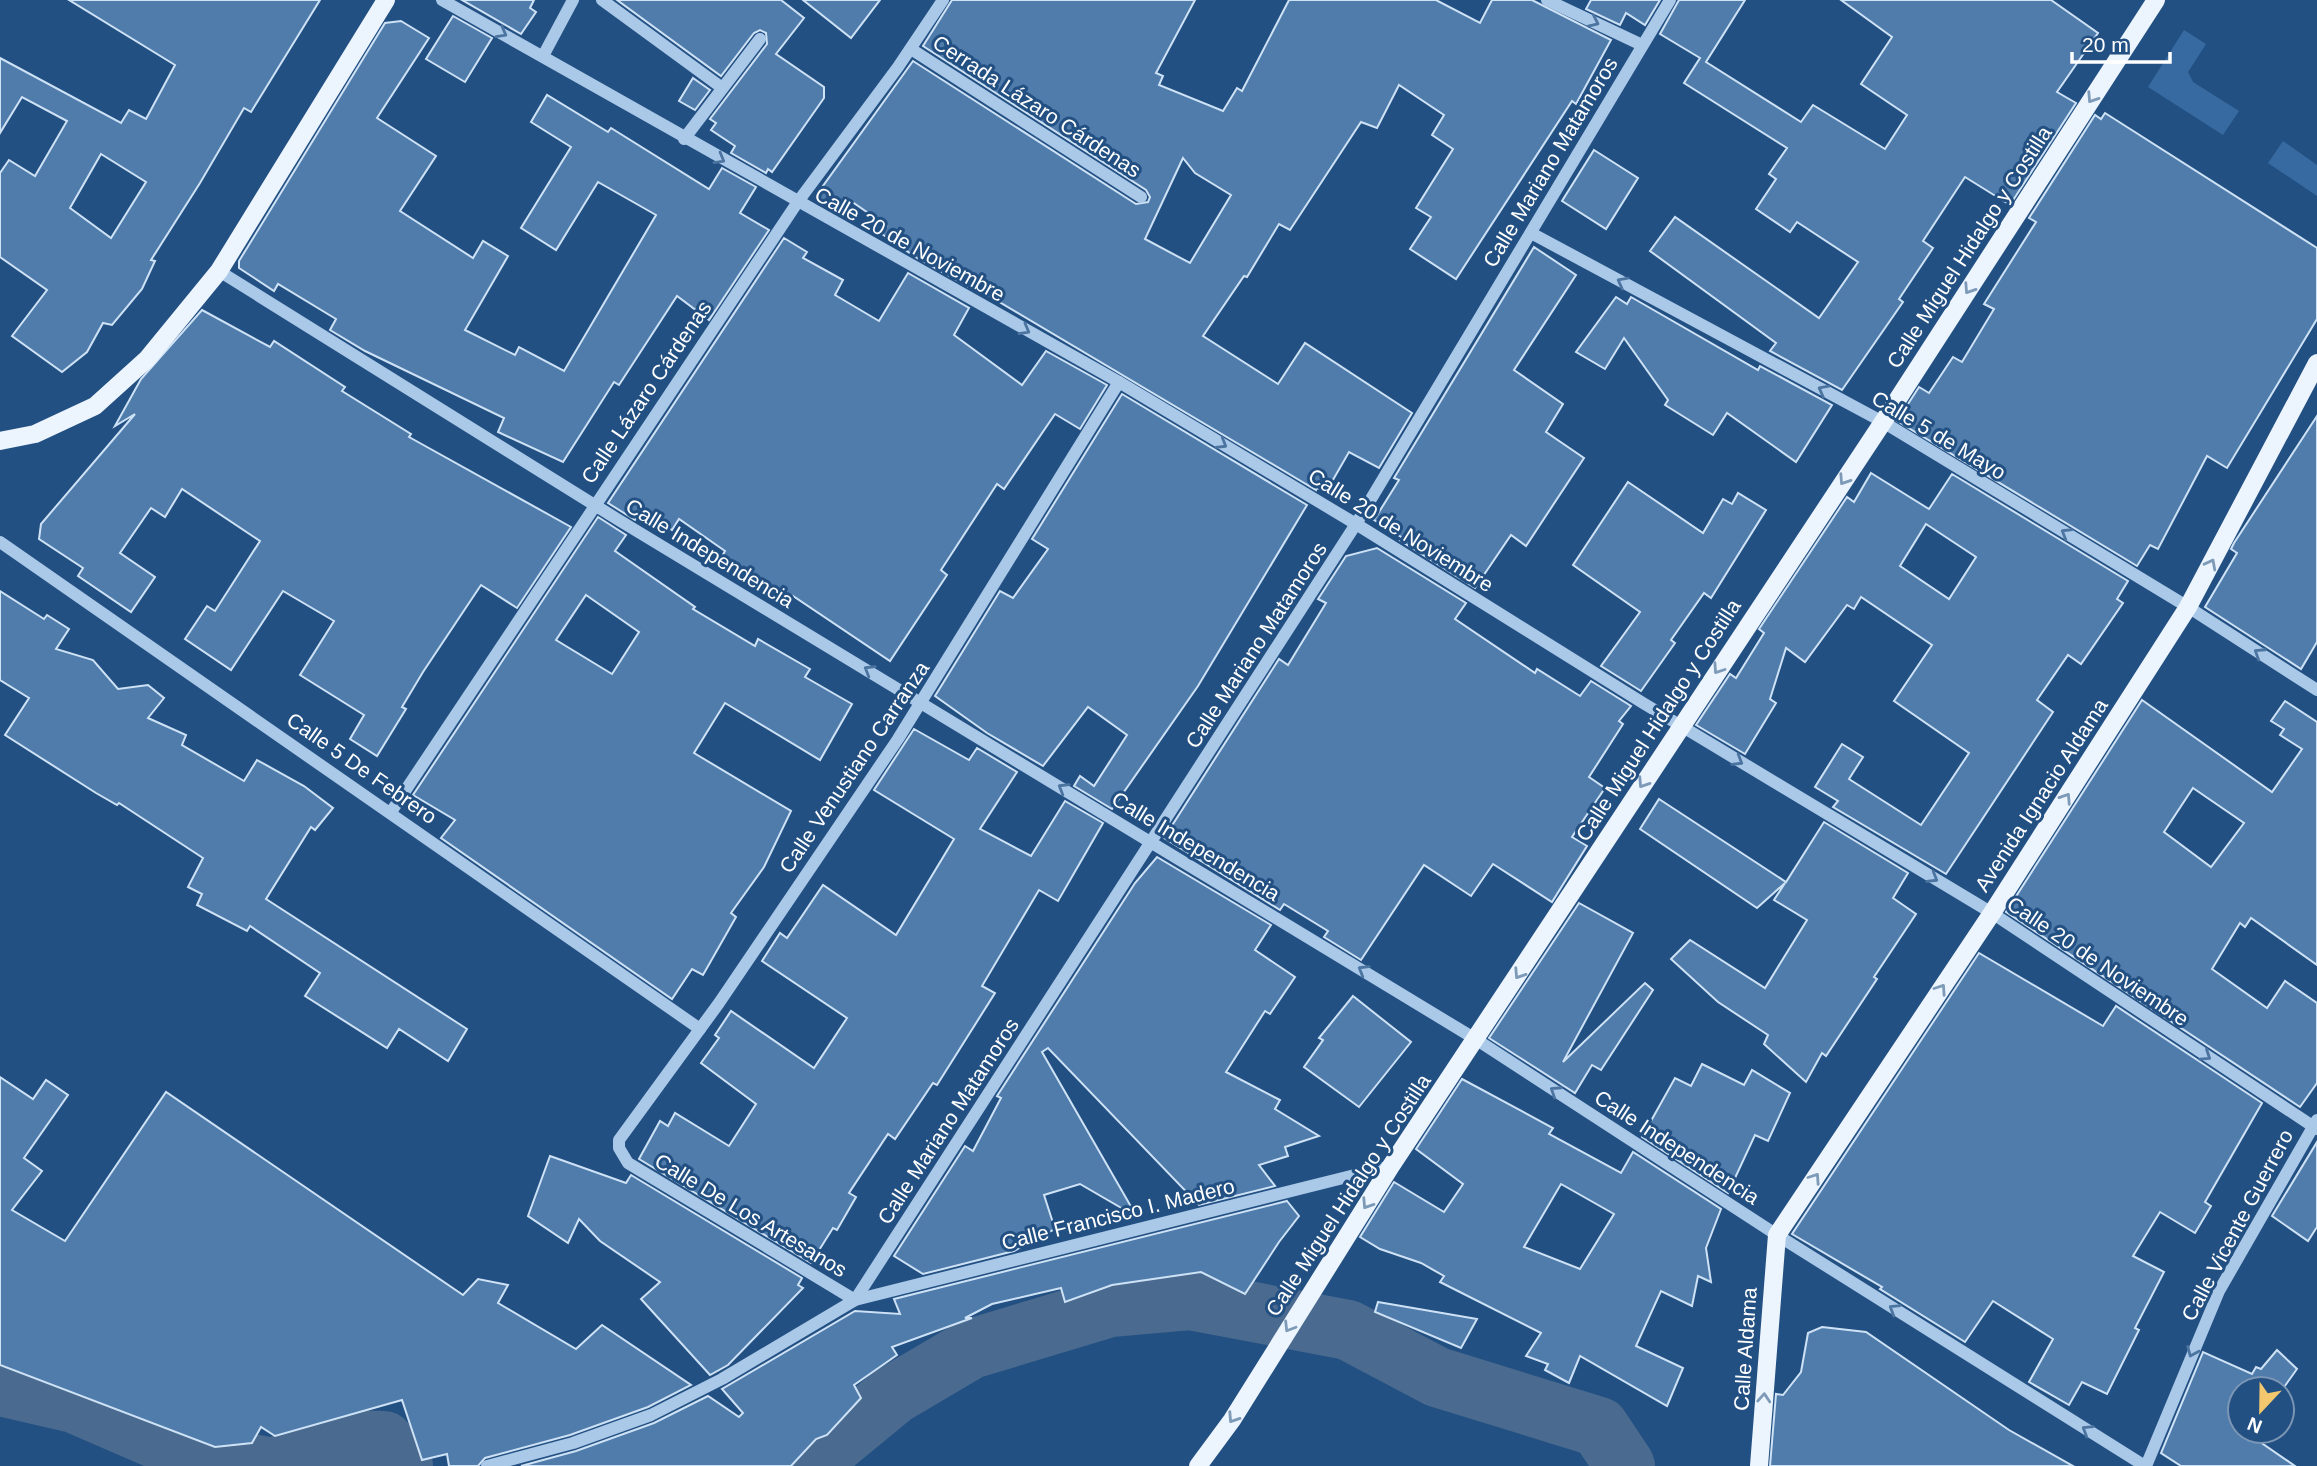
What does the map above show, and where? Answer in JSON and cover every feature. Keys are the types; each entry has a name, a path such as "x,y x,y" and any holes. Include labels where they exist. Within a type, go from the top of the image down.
{"main road":[{"path":"0,441 36,434 95,406 147,359 219,271 386,0"},
{"name":"Calle Miguel Hidalgo y Costilla","path":"1198,1466 1232,1420 1391,1166 1477,1040 1680,725 1883,422 2156,0"},
{"name":"Avenida Ignacio Aldama","path":"1777,1235 1992,913 2188,607 2317,363"},
{"name":"Calle Aldama","path":"1759,1466 1777,1235"}],"street":[{"name":"Calle 20 de Noviembre","path":"442,0 797,203 1119,382 1356,524 1680,725 1992,913 2316,1125"},
{"path":"543,56 573,0"},
{"path":"602,0 721,87"},
{"name":"Calle Lázaro Cárdenas","path":"391,812 593,504 797,203 911,49 943,0"},
{"path":"1547,0 1642,44"},
{"name":"Calle Mariano Matamoros","path":"855,1300 1356,524 1670,0"},
{"path":"684,139 760,39"},
{"name":"Cerrada Lázaro Cárdenas","path":"911,49 1141,197"},
{"name":"Calle 5 de Mayo","path":"1531,233 1883,422 2188,607 2317,690"},
{"name":"Calle Independencia","path":"219,271 593,504 1477,1040 1777,1235 2145,1466"},
{"name":"Calle Venustiano Carranza","path":"628,1163 619,1148 619,1140 700,1029 922,702 1119,382"},
{"name":"Calle 5 De Febrero","path":"0,542 700,1029"},
{"name":"Calle Vicente Guerrero","path":"2145,1466 2219,1291 2316,1125"},
{"name":"Calle De Los Artesanos","path":"628,1163 855,1300"},
{"name":"Calle Francisco I. Madero","path":"855,1300 1391,1166"},
{"path":"487,1466 573,1443 651,1415 722,1379 855,1300"}],"shaded area":[{"path":"2184,30 2206,44 2188,72 2193,82 2239,111 2223,135 2148,87"},
{"path":"2283,141 2317,165 2317,196 2268,163"}],"building":[{"path":"69,0 320,0 251,112 244,108 151,260 155,261 142,289 112,325 103,323 87,352 62,372 12,336 47,290 0,257 0,173 9,160 35,176 67,121 22,97 0,133 0,58 121,123 129,110 146,119 175,65","holes":["101,154 146,182 111,238 70,208"]},
{"path":"462,0 534,0 530,8 536,12 521,34"},
{"path":"617,0 781,0 804,18 776,54 824,87 824,98 772,172 768,169 766,173 731,153 735,146 711,130 716,123 710,119 767,44 766,33 760,30 754,33 721,76"},
{"path":"803,0 880,0 851,38"},
{"path":"952,0 1195,0 1156,73 1163,76 1159,85 1223,111 1237,88 1242,91 1289,0 1436,0 1480,23 1492,0 1532,0 1611,40 1576,104 1572,101 1456,279 1410,249 1431,217 1416,208 1453,149 1432,135 1444,115 1399,85 1377,128 1361,122 1290,230 1279,224 1247,277 1244,276 1203,336 1278,384 1305,343 1412,413 1379,468 1349,452 1326,492 1317,488 1316,490 979,290 978,292 917,258 882,234 887,226 845,197 837,211 815,197 913,61 1136,204 1148,202 1150,197 1146,190 923,46","holes":["1183,158 1195,173 1231,195 1190,263 1145,239"]},
{"path":"1591,0 1660,0 1645,25 1626,13 1620,25 1586,9"},
{"path":"1679,0 1745,0 1706,62 1801,122 1813,105 1885,149 1907,115 1861,84 1892,37 1841,0 2051,0 2098,33 2057,92 2076,103 2010,205 1965,177 1923,241 1933,248 1899,299 1903,302 1842,390 1770,351 1776,343 1650,251 1675,217 1819,318 1858,262 1797,222 1790,232 1756,209 1776,179 1769,174 1787,148 1684,83 1700,58 1660,34"},
{"path":"453,16 492,38 465,82 426,59"},
{"path":"401,21 429,38 377,118 436,156 400,211 473,258 483,241 508,256 465,330 515,355 519,347 564,371 656,215 598,182 556,250 521,228 571,147 531,122 547,95 608,132 611,128 709,189 722,168 756,187 740,213 769,230 709,320 677,296 619,385 614,382 563,462 498,432 504,418 365,351 330,330 336,319 278,284 274,291 239,268 239,261 385,23"},
{"path":"693,78 710,90 695,110 679,101"},
{"path":"2105,113 2317,248 2317,319 2227,468 2207,456 2158,549 2150,545 2137,566 1897,421 1919,387 1929,393 1953,357 1962,362 1994,309 1984,304 2036,222 2029,218 2095,115 2101,119"},
{"path":"1594,150 1638,178 1606,229 1562,201"},
{"path":"784,238 807,252 803,258 843,280 835,295 879,321 908,273 969,308 954,335 1022,385 1046,351 1107,385 1080,429 1055,414 1004,489 997,484 941,570 947,575 890,661 793,596 791,600 721,558 725,551 679,519 672,530 642,510 635,520 608,503"},
{"path":"1534,247 1576,275 1514,370 1563,404 1546,432 1584,458 1526,546 1511,535 1475,588 1401,541 1406,540 1374,520 1399,480 1394,478"},
{"path":"1616,297 1627,304 1631,297 1758,370 1760,366 1832,405 1796,462 1727,413 1713,435 1665,405 1668,400 1624,338 1605,369 1576,352"},
{"path":"202,310 270,347 274,341 345,387 342,391 411,434 409,437 571,527 517,608 481,585 423,672 402,707 406,709 377,756 350,739 364,715 300,675 334,621 283,591 231,670 185,639 207,606 215,611 260,541 182,489 165,517 151,508 120,553 155,577 131,612 78,576 83,568 39,539 41,524 135,414 115,426 141,379"},
{"path":"1122,394 1307,505 1198,686 1112,809 1074,786 1080,776 1094,786 1127,735 1088,707 1043,766 987,733 935,696 1000,591 1013,598 1048,549 1032,539"},
{"path":"2317,416 2317,642 2301,669 2205,607 2237,553 2231,549 2234,543"},
{"path":"1871,473 1929,509 1952,474 2128,581 2117,599 2123,603 2081,664 2068,655 2037,700 2053,712 1946,874 1833,807 1838,801 1815,787 1842,744 1863,757 1849,779 1921,825 1969,753 1894,701 1932,645 1861,597 1854,609 1847,605 1805,662 1786,648 1770,699 1776,703 1745,754 1696,725 1730,674 1736,678 1764,633 1759,629 1847,497 1854,502","holes":["1926,524 1976,557 1949,599 1900,566"]},
{"path":"1628,482 1703,533 1723,499 1732,504 1738,493 1766,510 1711,598 1704,593 1671,640 1675,643 1641,691 1601,666 1640,612 1573,565"},
{"path":"598,517 626,535 615,551 695,607 693,609 755,646 758,639 810,669 805,677 852,704 820,760 725,703 694,753 791,811 764,867 731,913 736,917 703,975 692,969 672,999 441,838 455,820 413,795","holes":["586,595 639,632 612,674 556,640"]},
{"path":"1377,548 1466,603 1455,619 1535,673 1537,669 1580,696 1591,681 1631,706 1619,721 1623,724 1589,777 1605,788 1572,837 1587,846 1552,902 1493,864 1471,896 1424,865 1361,960 1324,937 1328,931 1284,904 1280,910 1164,838 1279,659 1288,665 1326,603 1318,599 1346,556"},
{"path":"0,591 44,619 47,615 69,629 56,649 93,660 118,689 148,685 164,698 148,718 186,735 182,745 244,781 257,760 304,786 333,808 315,830 311,827 266,899 467,1029 448,1061 399,1029 387,1048 305,996 320,973 250,926 247,931 197,905 202,894 188,887 203,858 119,803 117,805 96,793 5,735 29,698 0,680"},
{"path":"2142,700 2272,792 2302,749 2280,735 2284,729 2271,721 2285,701 2317,722 2317,965 2251,918 2245,927 2240,923 2212,969 2267,1008 2285,981 2317,1003 2317,1083 2300,1107 2006,912","holes":["2193,788 2244,823 2211,867 2164,832"]},
{"path":"914,729 969,760 977,748 1017,772 980,829 1031,856 1065,801 1103,823 1058,901 1039,890 982,986 995,993 937,1085 933,1083 895,1139 888,1134 849,1193 856,1197 837,1230 833,1228 811,1263 639,1159 660,1121 668,1126 675,1113 729,1146 756,1104 701,1063 719,1038 715,1035 731,1011 814,1068 847,1018 762,961 780,933 787,938 823,885 896,935 954,839 874,790"},
{"path":"1659,799 1786,882 1824,822 1908,873 1893,898 1916,914 1874,977 1877,979 1826,1056 1822,1053 1806,1082 1764,1044 1768,1035 1718,1002 1671,959 1690,940 1765,988 1807,920 1774,900 1785,883 1757,908 1640,829"},
{"path":"1157,857 1271,925 1255,950 1295,977 1270,1014 1265,1011 1226,1072 1280,1100 1275,1109 1319,1136 1285,1147 1288,1156 1259,1165 1275,1186 1199,1205 1048,1048 1042,1052 1137,1217 1080,1184 1044,1195 1055,1229 1014,1251 923,1274 894,1256 965,1146 973,1151 1001,1098 997,1096 1135,883"},
{"path":"1579,903 1633,933 1563,1062 1645,983 1653,990 1601,1070 1592,1065 1575,1093 1489,1038"},
{"path":"1979,953 2103,1026 2116,1006 2262,1103 2205,1202 2211,1206 2195,1233 2160,1212 2133,1256 2164,1272 2135,1328 2139,1330 2107,1394 2082,1382 2069,1405 2029,1382 2053,1339 1993,1301 1965,1342 1880,1289 1882,1287 1792,1234"},
{"path":"1353,996 1411,1042 1359,1107 1304,1067 1323,1040 1319,1038"},
{"path":"1702,1064 1744,1085 1752,1070 1790,1093 1768,1141 1755,1135 1728,1193 1642,1137 1675,1078 1691,1086"},
{"path":"0,1077 33,1099 46,1080 68,1095 24,1158 42,1171 12,1210 65,1241 166,1092 463,1295 478,1279 508,1285 498,1303 576,1349 602,1325 691,1385 648,1407 570,1435 485,1458 478,1466 449,1466 447,1454 422,1460 402,1400 275,1436 261,1427 252,1443 215,1447 0,1365"},
{"path":"1462,1079 1553,1128 1549,1134 1621,1173 1633,1152 1721,1209 1706,1248 1711,1282 1698,1276 1692,1306 1661,1291 1636,1346 1683,1368 1667,1406 1580,1356 1569,1383 1545,1370 1548,1364 1526,1356 1541,1333 1440,1282 1444,1276 1421,1263 1380,1249 1360,1237 1394,1182 1444,1212 1463,1184 1416,1149","holes":["1561,1184 1614,1214 1580,1269 1524,1247"]},
{"path":"2317,1142 2317,1227 2308,1241 2272,1216"},
{"path":"550,1156 626,1183 631,1175 802,1278 798,1285 803,1288 728,1365 710,1375 641,1299 660,1282 600,1241 579,1219 568,1243 528,1216"},
{"path":"1287,1201 1299,1216 1245,1294 1201,1272 1112,1285 1065,1302 1061,1288 992,1304 965,1318 972,1318 892,1347 897,1355 854,1385 861,1398 827,1435 816,1439 791,1466 521,1466 576,1451 654,1423 708,1396 739,1417 743,1413 722,1389 855,1311 900,1314 894,1299"},
{"path":"1378,1302 1477,1319 1461,1348 1375,1312"},
{"path":"1822,1327 1866,1332 2009,1430 2073,1466 1770,1466 1776,1394 1783,1395 1801,1372 1808,1333"},
{"path":"2277,1350 2297,1369 2293,1375 2226,1375 2226,1445 2265,1445 2295,1466 2181,1466 2161,1453 2203,1352 2252,1374 2256,1367 2261,1369"}],"waterway":[{"path":"807,1466 893,1395 971,1349 1110,1307 1190,1300 1348,1330 1437,1377 1599,1427 1625,1466"},
{"path":"0,1386 74,1403 192,1454 263,1466"},
{"path":"282,1466 317,1439 384,1441 403,1466"}]}
